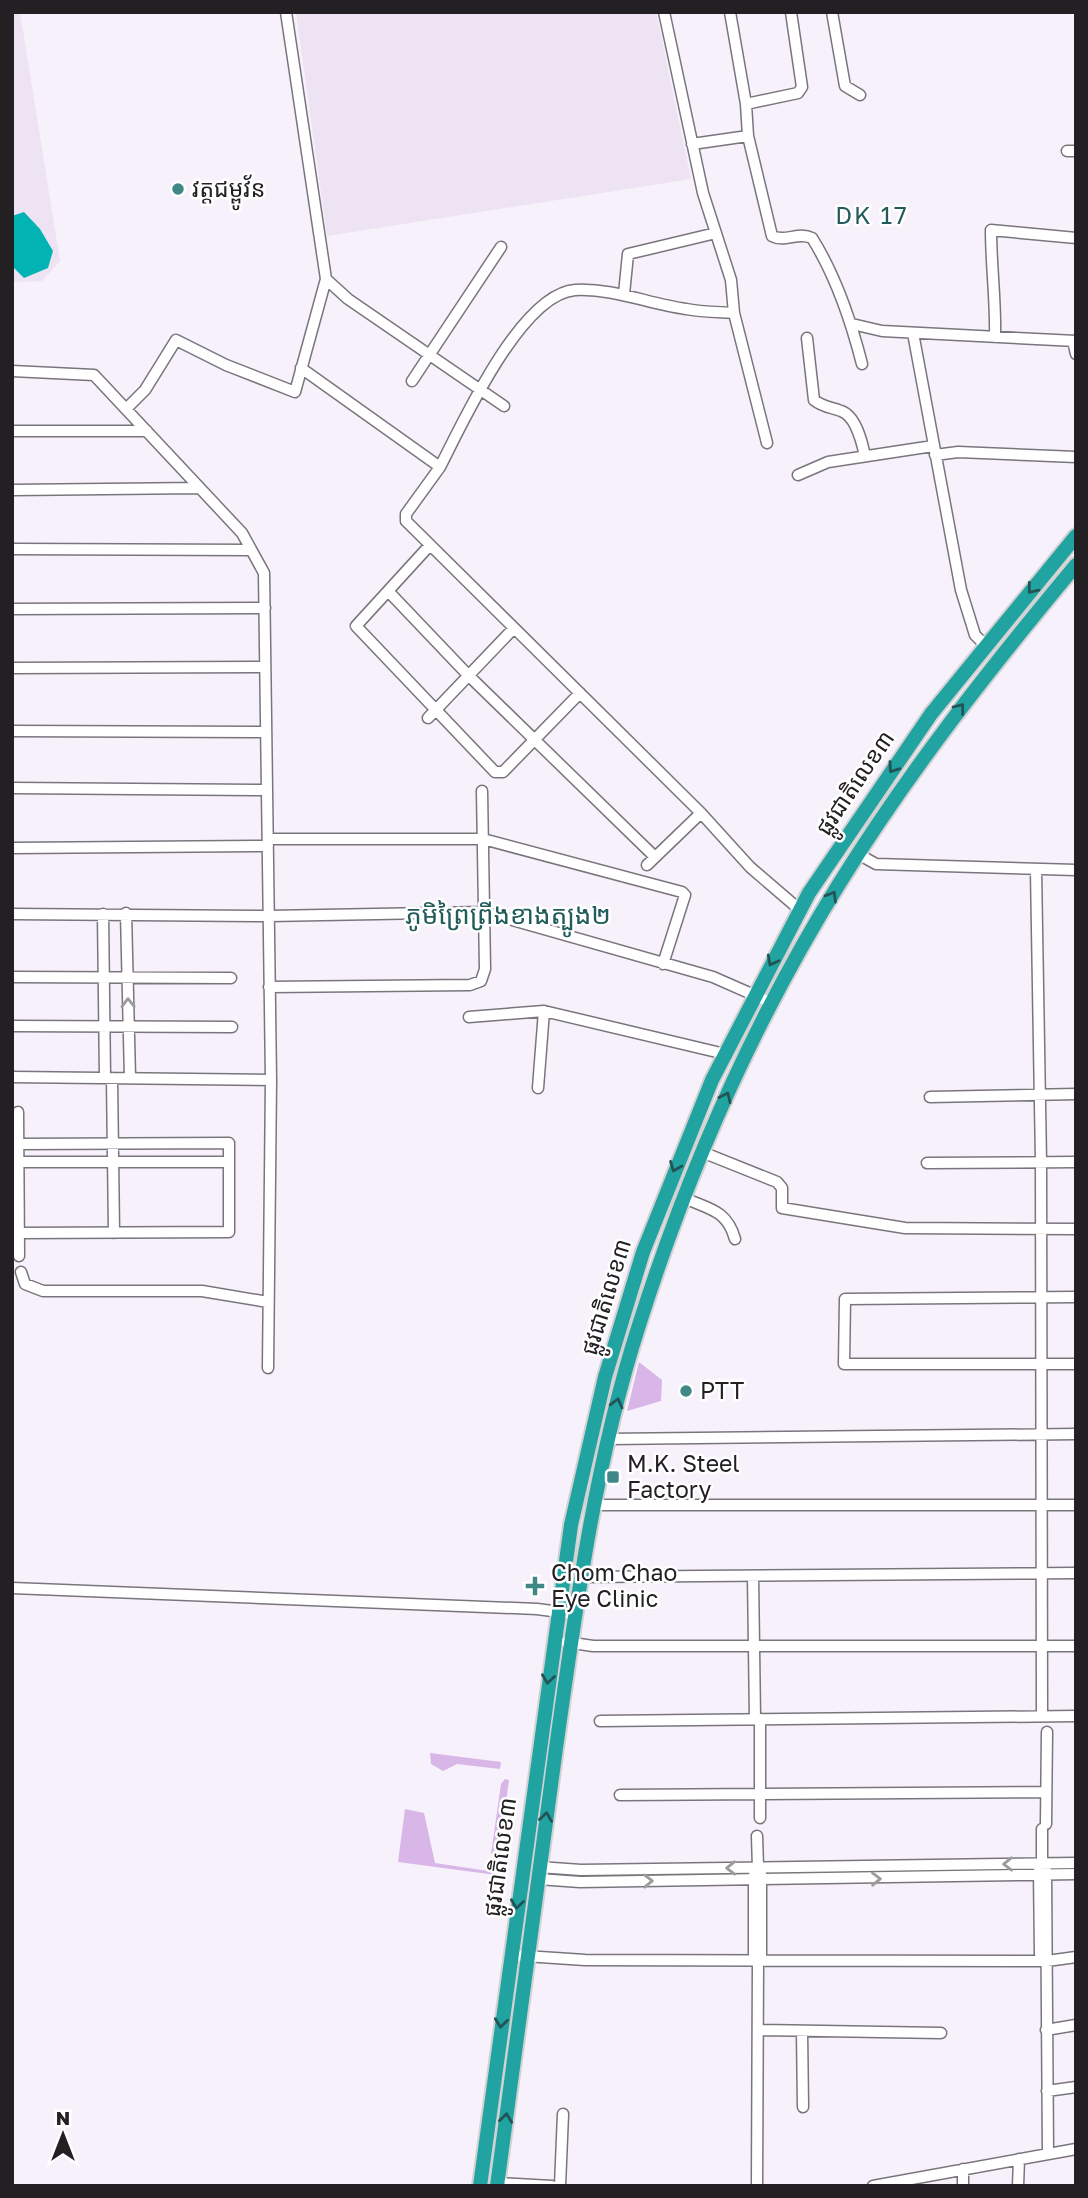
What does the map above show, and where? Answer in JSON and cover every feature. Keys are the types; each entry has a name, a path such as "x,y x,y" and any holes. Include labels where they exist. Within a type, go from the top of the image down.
{"highway":[{"name":"ផ្លូវជាតិលេខ៣","path":"480,2186 557,1611 586,1454 621,1322 665,1190 754,995 800,910 842,842 920,728 1076,536"},
{"name":"ផ្លូវជាតិលេខ៣","path":"497,2184 538,1873 580,1577 593,1506 639,1325 684,1198 702,1152 772,1003 816,921 858,854 946,726 1076,565"}],"street":[{"path":"126,408 145,390 176,340 226,365 295,392 326,279 286,12"},
{"path":"664,12 692,144 731,280 734,313 767,443"},
{"path":"730,12 746,104 748,136 772,236 779,239 800,235 812,238 852,324 862,364"},
{"path":"746,104 799,93 802,88 791,12"},
{"path":"832,12 845,86 860,95"},
{"path":"692,144 748,136"},
{"path":"995,337 996,295 991,272 991,230 1076,237"},
{"path":"624,294 628,254 716,233"},
{"path":"412,381 501,247"},
{"path":"326,279 504,406"},
{"path":"734,313 685,309 624,294 575,290 554,295 521,329 479,389 440,467 404,517 701,813 750,867 800,910"},
{"path":"852,324 882,331 1075,341 1076,354"},
{"path":"913,333 961,590 975,635 986,646"},
{"path":"807,338 812,367 810,389 814,400 822,407 842,411 850,419 865,456"},
{"path":"301,368 440,467"},
{"path":"12,371 89,372 242,533 264,573 271,1080 268,1368"},
{"path":"12,431 147,431"},
{"path":"798,475 828,462 934,450 1076,457"},
{"path":"12,490 200,488"},
{"path":"430,545 356,626 499,774 580,693"},
{"path":"12,549 251,550"},
{"path":"388,591 468,675 535,738 651,861 701,813"},
{"path":"12,609 265,608"},
{"path":"428,718 514,628"},
{"path":"12,668 265,667"},
{"path":"12,731 266,732"},
{"path":"12,788 267,790"},
{"path":"270,987 470,985 481,981 485,970 482,791"},
{"path":"12,848 483,839 682,892 685,895 663,964"},
{"path":"858,854 876,864 1076,870"},
{"path":"1036,870 1041,1162 1042,1716"},
{"path":"12,914 269,916 484,912 713,977 772,1003"},
{"path":"103,914 104,1026 113,1143 114,1233"},
{"path":"127,914 130,1078"},
{"path":"12,977 231,978"},
{"path":"469,1017 544,1011 725,1054"},
{"path":"537,1088 544,1011"},
{"path":"12,1026 232,1027"},
{"path":"12,1077 271,1080"},
{"path":"930,1097 1076,1094"},
{"path":"18,1112 19,1256"},
{"path":"18,1144 229,1143 229,1232 19,1233"},
{"path":"702,1152 777,1182 782,1188 782,1208 905,1228 1076,1229"},
{"path":"927,1163 1076,1161"},
{"path":"18,1162 229,1162"},
{"path":"684,1198 723,1215 731,1223 735,1239"},
{"path":"21,1272 25,1284 43,1291 202,1292 250,1301 268,1301"},
{"path":"1076,1297 845,1299 844,1364 1076,1364"},
{"path":"608,1439 1076,1434"},
{"path":"593,1506 1076,1505"},
{"path":"580,1577 1076,1573"},
{"path":"753,1576 760,1818"},
{"path":"12,1588 557,1611 575,1614"},
{"path":"554,1639 593,1646 1076,1646"},
{"path":"600,1721 1076,1716"},
{"path":"1047,1732 1042,1864 1048,2154"},
{"path":"620,1795 1046,1792"},
{"path":"757,1836 757,2186"},
{"path":"538,1873 581,1870 1076,1863"},
{"path":"538,1873 580,1882 1043,1877 1076,1874"},
{"path":"510,1955 758,1961 1044,1961 1076,1957"},
{"path":"1046,2030 1076,2025"},
{"path":"758,2030 941,2033"},
{"path":"802,2031 803,2107"},
{"path":"1047,2091 1076,2087"},
{"path":"559,2186 563,2114"},
{"path":"873,2186 1076,2149"},
{"path":"1018,2186 1019,2159"},
{"path":"963,2169 963,2186"},
{"path":"497,2184 552,2186"}],"shaded area":[{"path":"12,12 20,12 60,261 42,281 12,282"},
{"path":"296,12 656,12 691,179 327,236"},
{"path":"639,1362 662,1380 661,1401 627,1411"},
{"path":"430,1753 501,1762 500,1769 457,1764 443,1771 431,1764"},
{"path":"505,1779 509,1780 496,1875 398,1862 405,1809 424,1813 435,1863 495,1872 497,1855 491,1854 501,1784"}],"water":[{"path":"24,212 40,229 53,251 48,268 24,278 12,266 12,216"}],"place":[{"name":"វត្តជម្ពូវ័ន","path":"178,189"},
{"name":"PTT","path":"686,1391"},
{"name":"M.K. Steel Factory","path":"613,1477"},
{"name":"Chom Chao Eye Clinic","path":"535,1586"}],"district":[{"name":"DK 17","path":"872,216"},
{"name":"ភូមិព្រៃព្រីងខាងត្បូង២","path":"508,915"}]}
